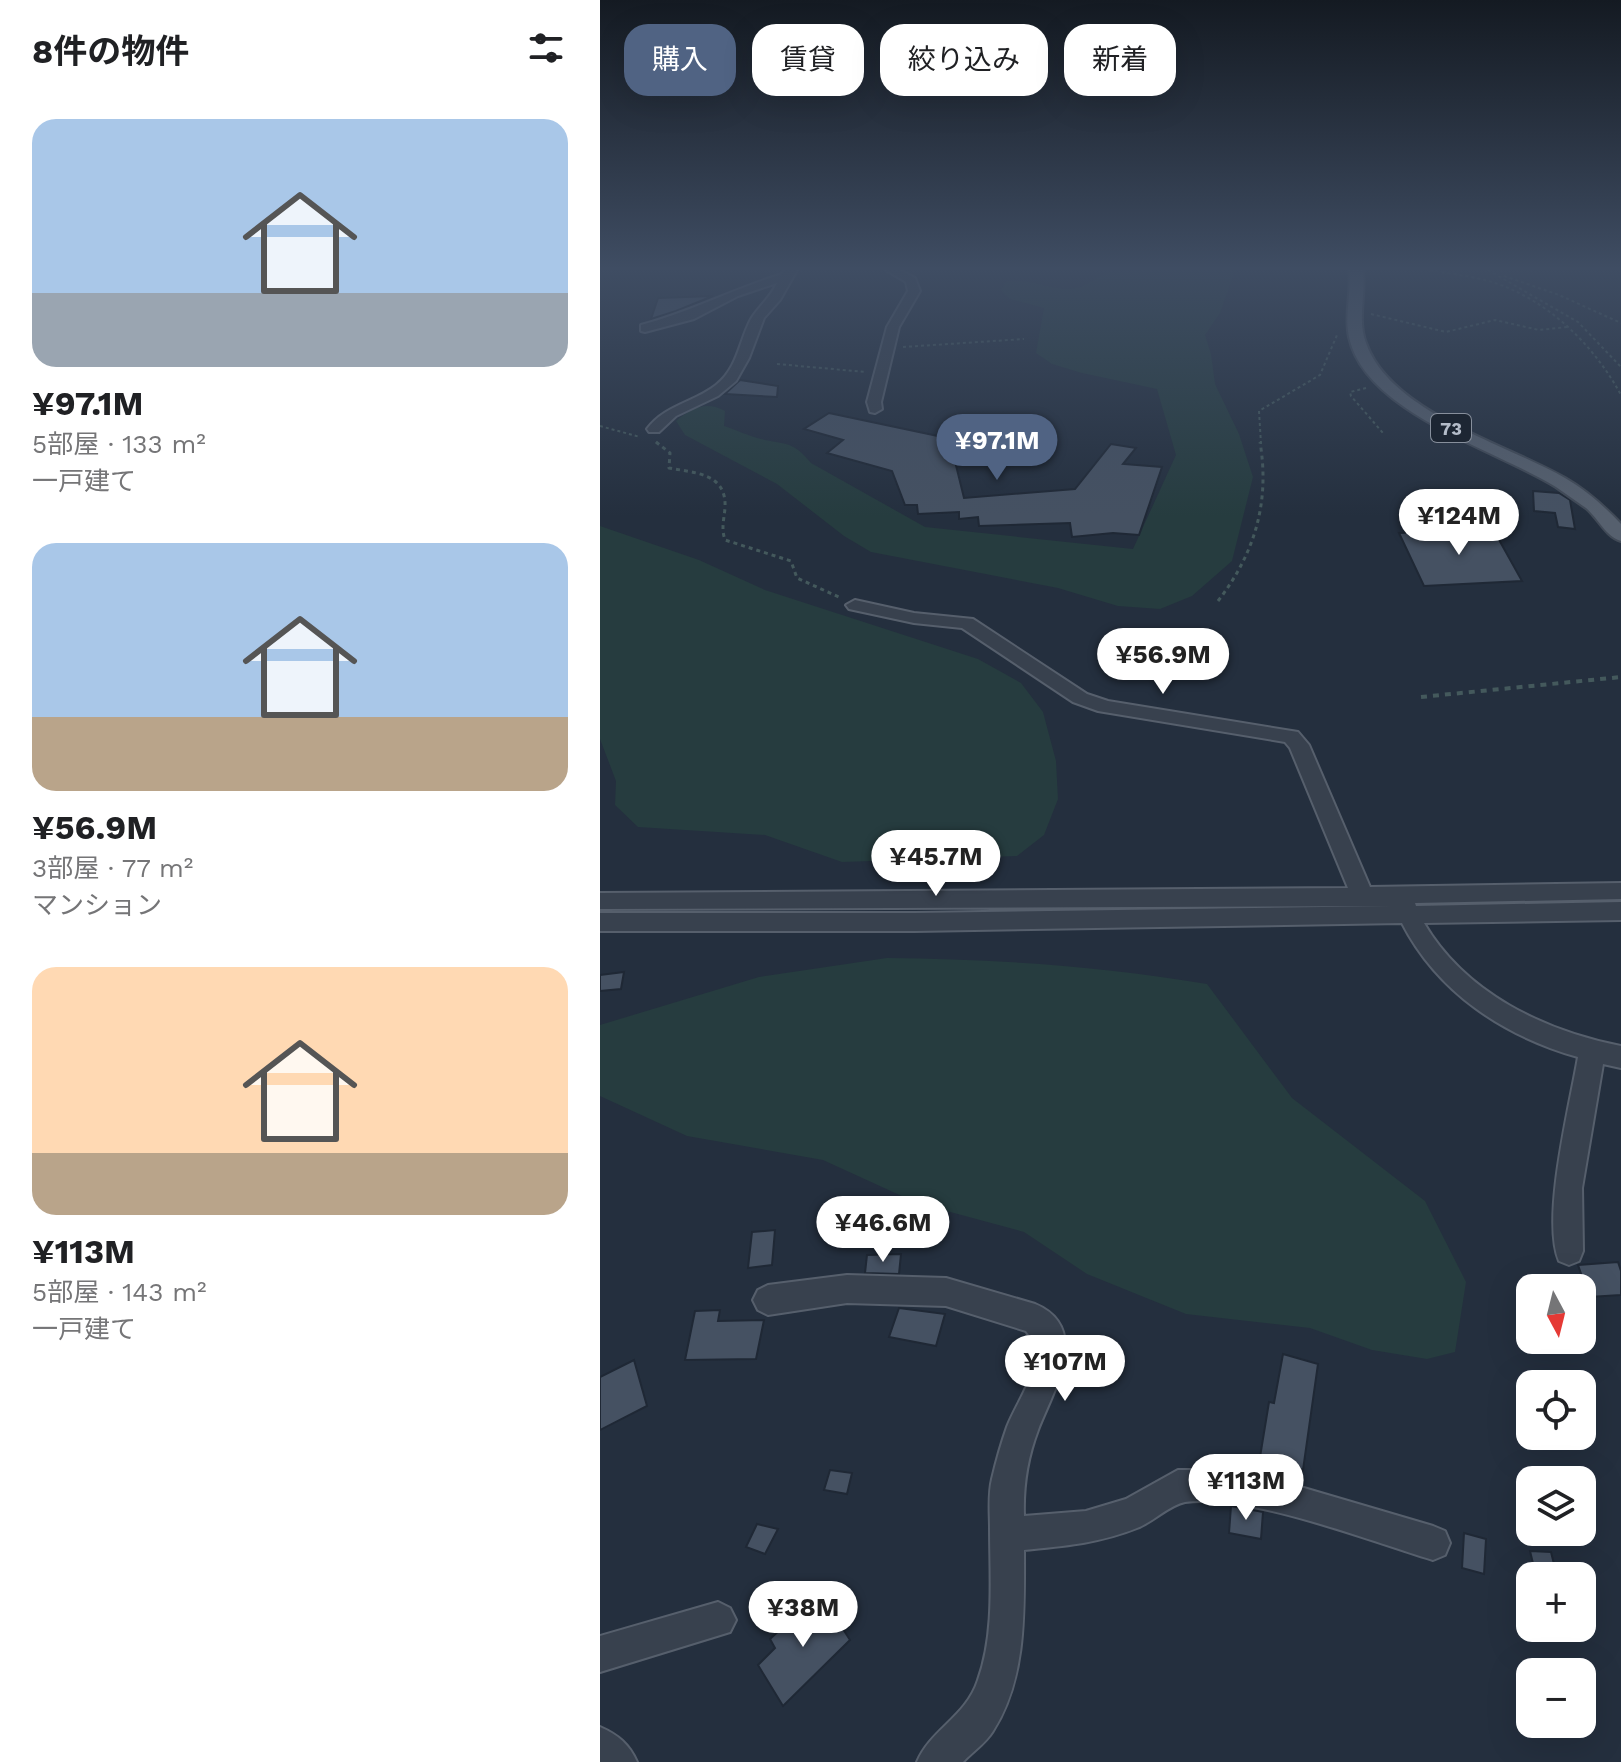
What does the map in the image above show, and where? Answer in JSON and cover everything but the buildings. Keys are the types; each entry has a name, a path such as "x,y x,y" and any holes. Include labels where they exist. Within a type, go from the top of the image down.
{"main road":[{"name":"73","path":"1362,352 1388,384 1456,431 1568,487 1597,508 1621,535"}],"street":[{"path":"654,429 664,416 711,395 733,376 743,352"},
{"path":"875,409 874,402 887,352"},
{"path":"855,605 914,618 967,623 1080,698 1105,707 1291,737 1299,745 1363,897"},
{"path":"601,908 915,922 1404,905 1621,891"},
{"path":"601,908 1363,897 1404,905 1621,911"},
{"path":"1404,905 1435,957 1505,1015 1562,1044 1621,1057"},
{"path":"1569,1251 1568,1188 1592,1052"},
{"path":"768,1300 847,1289 946,1292 1035,1319 1047,1333 1050,1354 1046,1379 1023,1427 1007,1483 1007,1615 997,1680 980,1719 936,1762"},
{"path":"1009,1534 1086,1528 1134,1513 1178,1486 1201,1486 1245,1490 1297,1502 1433,1543"},
{"path":"600,1654 718,1620"},
{"path":"600,1746 618,1762"}],"path":[{"path":"1218,601 1241,572 1253,543 1265,479 1257,417 1259,411 1313,381 1326,366 1331,352"},
{"path":"1589,352 1608,373 1621,395"},
{"path":"1607,352 1621,367"},
{"path":"777,364 883,374"},
{"path":"1383,433 1350,392 1388,384"},
{"path":"600,426 633,437 648,436 670,453 669,468 698,471 713,479 725,500 721,531 725,540 782,556 791,561 797,578 855,605"},
{"path":"1421,697 1621,677"}],"green space":[{"path":"1210,352 1215,384 1239,434 1253,477 1232,561 1192,596 1160,609 1118,606 1058,588 871,552 844,536 777,484 685,435 676,421 699,407 718,408 725,411 724,426 794,447 811,463 925,527 1133,549 1176,455 1157,389 1082,373 1052,364 1036,353"},
{"path":"600,526 699,560 765,590 978,659 1021,683 1043,712 1056,761 1058,799 1044,835 1017,856 842,862 765,835 638,827 615,805 616,781 600,739"},
{"path":"887,958 1047,965 1127,972 1207,984 1292,1098 1425,1201 1466,1282 1455,1352 1427,1359 1372,1350 1310,1328 1186,1314 1087,1274 1024,1232 917,1203 823,1160 687,1136 600,1096 600,1025 759,977"}]}
